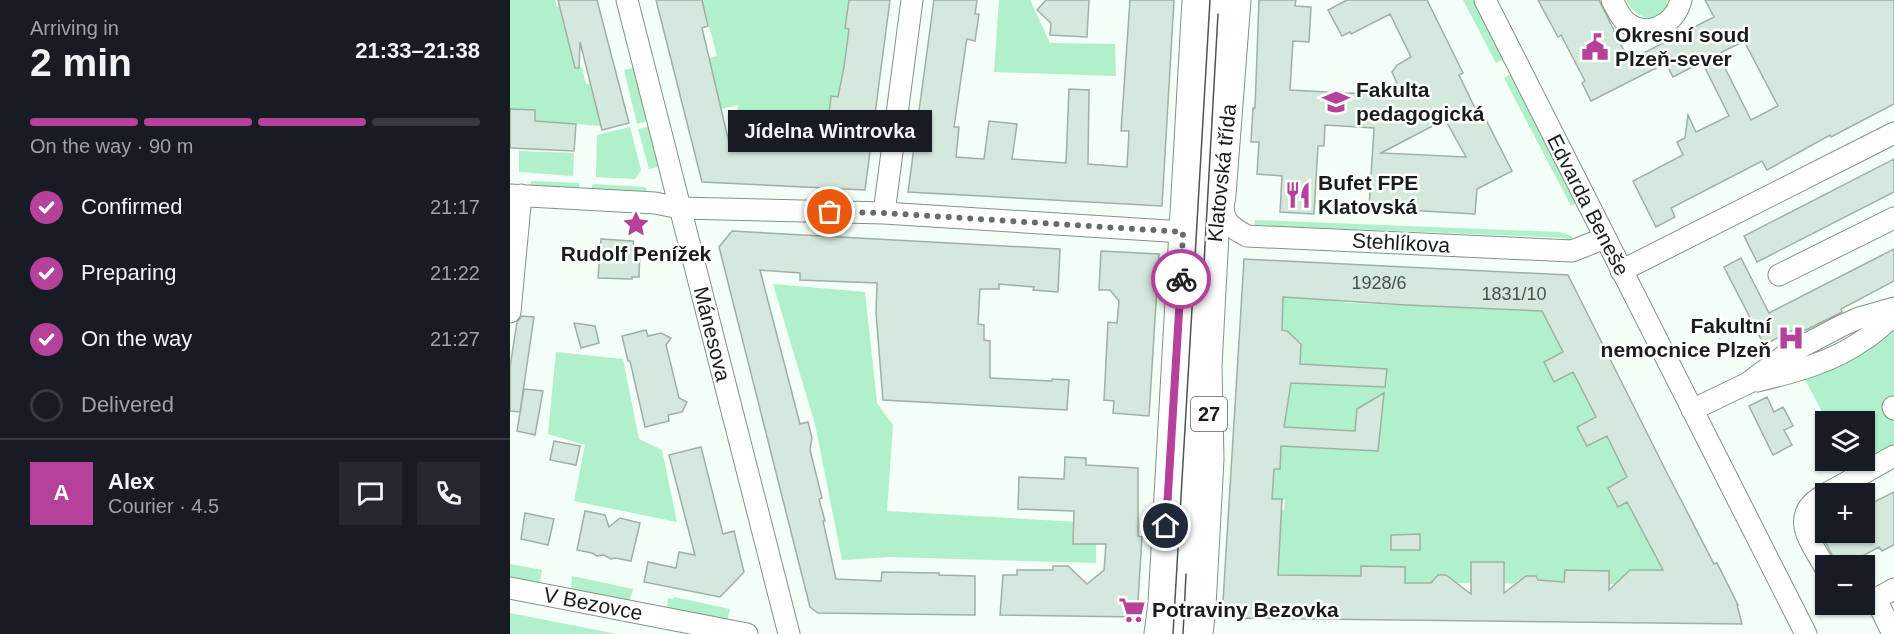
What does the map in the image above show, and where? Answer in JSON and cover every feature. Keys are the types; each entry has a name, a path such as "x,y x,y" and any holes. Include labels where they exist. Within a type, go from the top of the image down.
{"main road":[{"name":"Klatovská třída","path":"1196,0 1200,233 1208,366 1210,459 1202,606 1198,634"},
{"name":"Klatovská třída","path":"1158,634 1200,233 1221,195 1237,0"}],"street":[{"name":"Mánesova","path":"627,0 789,634"},
{"path":"884,213 912,0"},
{"name":"Klatovská třída","path":"1178,634 1215,0"},
{"name":"Edvarda Beneše","path":"1485,0 1806,634"},
{"path":"1612,0 1624,20 1633,26 1653,29 1673,18 1681,0"},
{"path":"1621,271 1894,133"},
{"path":"510,312 516,195 655,203 680,208 884,213 1200,233"},
{"name":"Stehlíkova","path":"1221,195 1227,223 1247,236 1572,251 1605,238"},
{"path":"1779,275 1894,218"},
{"path":"1692,410 1748,383 1816,365 1866,338 1894,311"},
{"path":"1846,483 1894,456"},
{"path":"1815,501 1808,506 1803,519 1806,532 1818,555"},
{"name":"V Bezovce","path":"510,588 747,634"},
{"path":"1878,595 1893,634"}],"green space":[{"path":"510,0 555,0 559,7 573,60 577,68 582,67 586,84 590,84 601,126 535,121 536,110 510,109"},
{"path":"702,0 853,0 851,15 847,14 845,27 849,29 838,97 831,96 825,140 735,136 738,105 721,109 708,59 717,56"},
{"path":"999,0 1030,0 1050,43 1115,44 1116,76 994,72"},
{"path":"1463,0 1477,0 1506,58 1496,63"},
{"path":"1626,0 1668,0 1665,9 1660,14 1649,18 1636,13"},
{"path":"633,68 647,121 637,124 624,70"},
{"path":"1514,72 1580,201 1571,206 1504,78"},
{"path":"630,127 641,170 635,179 596,177 597,135"},
{"path":"648,127 658,167 649,169 638,129"},
{"path":"519,151 574,153 573,176 519,172"},
{"path":"531,181 579,183 580,190 530,188"},
{"path":"594,184 645,187 647,191 639,193 592,190"},
{"path":"1255,220 1560,232 1571,236 1576,242 1566,245 1566,238 1255,225"},
{"path":"773,284 865,292 877,403 893,425 887,511 1096,523 1096,563 890,557 842,560 815,424"},
{"path":"1276,294 1350,303 1542,311 1568,350 1544,362 1554,382 1573,372 1596,416 1577,427 1587,446 1611,434 1612,447 1627,477 1608,488 1618,506 1642,495 1639,525 1659,563 1676,570 1622,584 1607,584 1565,570 1567,583 1545,584 1544,580 1517,580 1517,584 1504,583 1504,564 1471,563 1471,583 1404,584 1405,570 1402,567 1386,567 1361,588 1304,584 1258,572 1272,509 1284,510 1285,500 1272,499 1273,491 1267,490 1274,469 1280,469 1281,451 1271,450 1289,398 1290,390 1283,389 1300,356 1301,341 1286,337 1282,330"},
{"path":"1894,323 1894,450 1875,460 1875,411 1822,411 1802,374"},
{"path":"556,352 623,359 639,439 662,450 677,522 574,501 585,445 548,434"},
{"path":"510,564 542,570 540,582 536,584 510,579"},
{"path":"572,576 633,589 629,603 571,591"},
{"path":"674,597 730,609 727,622 667,610 668,598 673,599"},
{"path":"510,613 617,634 510,634"}],"building":[{"path":"558,0 597,0 629,123 602,130 580,42 579,68 575,68"},
{"path":"656,0 702,0 708,26 702,28 730,147 775,149 775,138 797,139 796,149 824,151 832,143 835,123 828,122 831,96 838,97 844,67 849,29 845,28 849,0 890,0 865,190 702,182"},
{"path":"934,0 977,0 975,14 979,14 975,41 967,39 966,44 954,127 959,127 956,157 984,159 989,121 1017,124 1012,159 1066,163 1069,89 1089,90 1088,164 1127,167 1129,131 1121,131 1130,0 1174,0 1162,206 908,192"},
{"path":"1046,0 1089,0 1087,37 1050,35 1051,23 1037,10"},
{"path":"1259,0 1296,0 1295,6 1311,7 1309,42 1293,41 1290,90 1403,96 1392,72 1397,65 1411,57 1390,14 1351,34 1350,32 1342,36 1328,10 1347,0 1427,0 1463,73 1459,75 1475,108 1479,106 1512,171 1477,189 1475,214 1369,208 1374,128 1325,125 1324,146 1318,146 1314,214 1280,212 1282,176 1257,174 1259,142 1251,142 1253,108 1255,108","holes":["1442,121 1446,121 1466,157 1381,153"]},
{"path":"1538,0 1599,0 1628,59 1631,57 1632,59 1714,17 1705,0 1894,0 1894,104 1831,137 1830,135 1767,170 1762,161 1671,208 1675,217 1656,227 1633,181 1683,155 1677,142 1685,138 1688,115 1696,132 1729,116 1702,62 1673,77 1666,63 1591,101 1582,83 1585,81 1561,35 1558,37","holes":["1744,41 1778,106 1751,120 1718,54"]},
{"path":"510,109 535,110 535,121 576,124 574,151 510,148"},
{"path":"1894,159 1894,192 1757,262 1744,236"},
{"path":"732,231 1060,249 1058,292 999,284 999,289 980,289 978,324 984,325 984,340 990,341 990,378 1069,380 1067,410 883,400 876,313 877,283 800,280 800,273 760,270 800,424 808,422 812,438 810,450 822,498 819,499 836,579 881,581 882,572 975,576 975,615 818,613 810,607 719,247"},
{"path":"601,239 633,241 634,248 640,248 639,277 632,277 632,279 598,278"},
{"path":"1894,249 1894,281 1841,309 1842,312 1800,333 1797,328 1764,345 1724,267 1741,258 1769,313"},
{"path":"1101,251 1159,254 1149,416 1113,413 1114,401 1104,400 1108,322 1117,323 1119,301 1110,290 1099,290"},
{"path":"1244,259 1568,275 1667,473 1738,605 1742,624 1222,618","holes":["1283,297 1542,311 1563,352 1544,362 1554,382 1573,372 1596,417 1577,427 1587,446 1607,436 1627,477 1608,488 1618,507 1627,502 1663,570 1630,570 1609,590 1609,571 1565,570 1564,582 1538,580 1536,576 1526,576 1504,593 1504,562 1471,562 1471,594 1446,575 1438,575 1431,583 1405,583 1405,567 1361,566 1361,576 1278,575 1282,499 1272,499 1274,469 1280,469 1281,446 1378,451 1384,393 1357,409 1355,431 1284,427 1291,383 1385,387 1387,369 1300,364 1301,344 1287,331 1282,330"]},
{"path":"522,316 534,317 520,412 510,411 510,367 517,322"},
{"path":"574,323 595,326 599,343 581,348"},
{"path":"646,330 648,336 661,333 671,338 666,345 679,398 687,402 682,412 668,415 669,421 645,427 622,336"},
{"path":"524,389 543,391 535,435 517,431"},
{"path":"1767,397 1774,412 1783,407 1793,426 1784,430 1792,445 1773,455 1749,406"},
{"path":"554,441 580,446 576,465 550,460"},
{"path":"701,447 723,534 734,531 744,572 720,597 644,582 648,562 676,568 679,552 695,555 669,455"},
{"path":"1065,457 1086,458 1086,465 1138,468 1138,536 1142,537 1137,617 1000,615 1003,575 1017,575 1017,570 1053,570 1053,566 1068,566 1087,584 1104,570 1106,544 1073,544 1074,511 1018,509 1019,477 1064,479"},
{"path":"1894,492 1894,545 1882,551 1879,547 1864,555 1832,555 1826,543 1875,543 1875,502"},
{"path":"585,511 605,515 609,527 620,518 640,523 631,561 611,559 604,555 597,556 577,550"},
{"path":"525,513 554,519 548,545 521,539"},
{"path":"1420,534 1420,550 1391,550 1391,535"}],"tram line":[{"path":"1173,634 1210,0"},
{"path":"1203,281 1218,14"},
{"path":"1183,634 1186,574"}],"way so far":[{"path":"830,212 884,213 1183,232 1181,279"}],"place":[{"name":"Okresní soud Plzeň-sever","path":"1595,47"},
{"name":"Fakulta pedagogická","path":"1336,102"},
{"name":"Bufet FPE Klatovská","path":"1298,195"},
{"name":"Jídelna Wintrovka","path":"830,212"},
{"name":"Rudolf Penížek","path":"636,224"},
{"name":"Fakultní nemocnice Plzeň","path":"1791,338"},
{"name":"Potraviny Bezovka","path":"1132,610"}],"route":[{"path":"1166,526 1181,279"}]}
